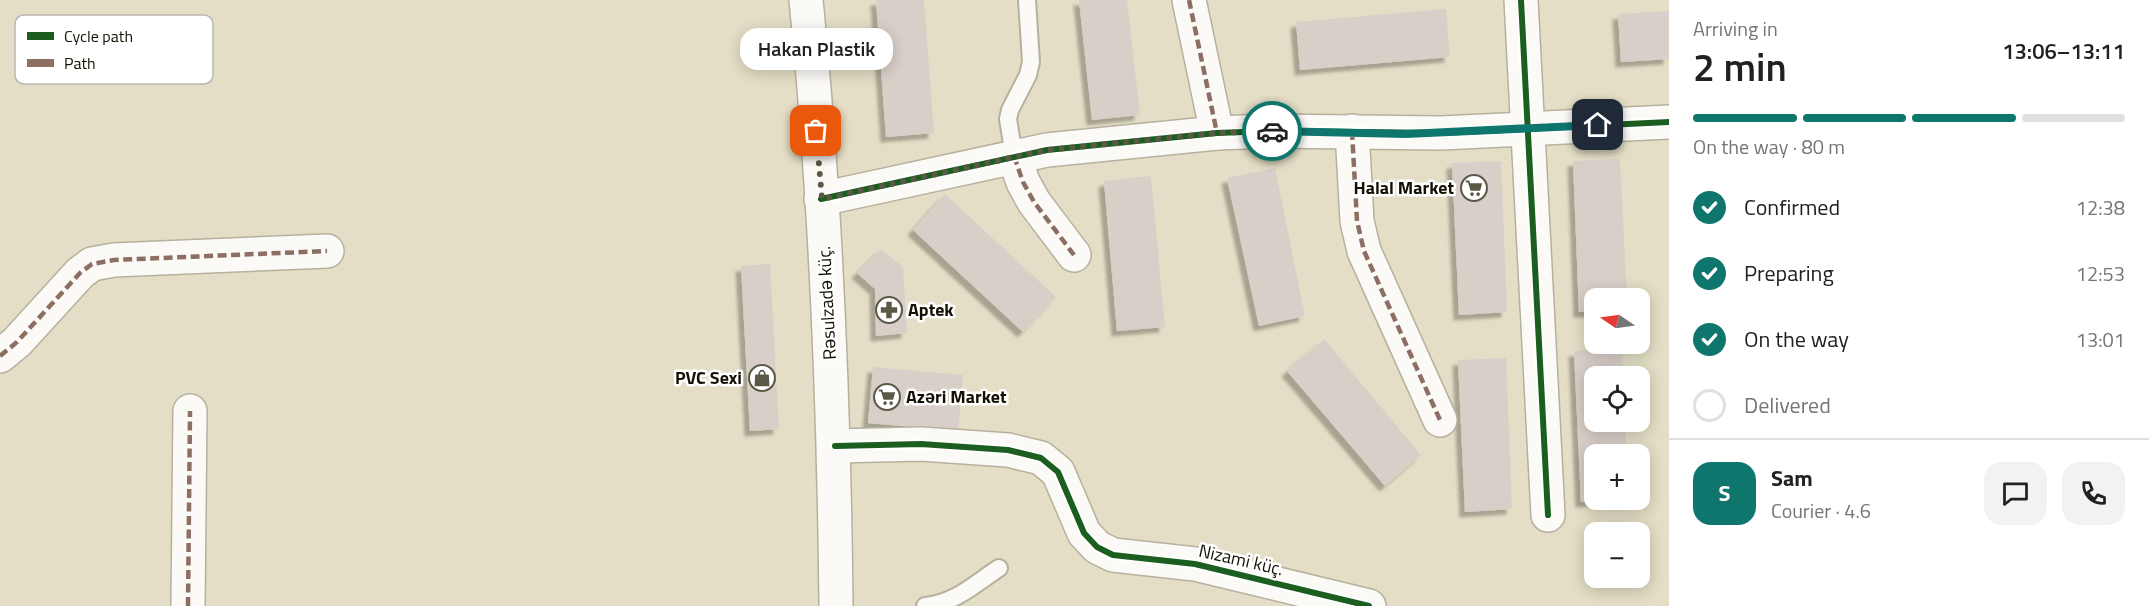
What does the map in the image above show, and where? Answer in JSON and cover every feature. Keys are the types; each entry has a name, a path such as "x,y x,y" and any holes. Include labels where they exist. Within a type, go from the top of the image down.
{"street":[{"name":"Rəsulzadə küç.","path":"806,0 822,199 835,446 836,606"},
{"path":"1189,0 1217,133"},
{"path":"1521,0 1548,515"},
{"path":"822,199 1047,150 1217,133 1352,131 1406,134 1669,122"},
{"path":"1352,131 1357,221 1364,251 1440,420"},
{"path":"1014,156 1023,183 1034,202 1074,255"},
{"path":"0,356 17,342 80,273 92,264 114,260 327,251"},
{"path":"188,606 190,411"},
{"name":"Nizami küç.","path":"835,446 921,444 1008,450 1041,458 1058,472 1084,533 1096,547 1113,555 1196,564 1369,606"}],"lane":[{"path":"1014,156 1008,119 1010,110 1028,75 1031,62 1028,0"},
{"path":"925,606 939,605 951,600 999,568"}],"building":[{"path":"876,0 924,0 934,133 886,137"},
{"path":"1079,0 1127,0 1140,115 1092,120"},
{"path":"1446,9 1450,57 1300,70 1296,22"},
{"path":"1669,11 1669,59 1621,62 1618,14"},
{"path":"1620,159 1626,288 1584,288 1584,312 1579,312 1573,161"},
{"path":"1501,161 1507,312 1459,315 1452,163"},
{"path":"1275,168 1305,316 1259,326 1227,178"},
{"path":"1151,176 1165,327 1117,331 1104,181"},
{"path":"945,194 1056,297 1023,332 913,230"},
{"path":"881,249 903,267 907,333 876,336 875,289 857,273"},
{"path":"770,264 779,429 750,431 741,266"},
{"path":"1324,339 1421,455 1385,486 1287,371"},
{"path":"1574,351 1584,351 1584,354 1622,354 1623,366 1584,366 1584,432 1626,432 1626,444 1584,444 1584,502 1581,502"},
{"path":"1506,358 1512,509 1465,512 1458,360"},
{"path":"873,367 963,375 958,431 868,423"}],"marked path":[{"path":"1189,0 1217,133"},
{"path":"1352,131 1357,221 1364,251 1440,420"},
{"path":"1014,156 1023,182 1034,202 1074,255"},
{"path":"0,356 17,342 80,273 92,264 114,260 327,251"},
{"path":"188,606 190,411"}],"cycle path":[{"path":"1521,0 1548,515"},
{"path":"821,199 1047,150 1217,133 1269,131 1441,133 1669,122"},
{"path":"835,446 921,444 1008,450 1041,458 1058,472 1084,533 1097,547 1113,555 1195,564 1369,606"}],"way so far":[{"path":"816,131 822,199 1047,150 1217,133 1272,131"}],"place":[{"name":"Hakan Plastik","path":"816,131"},
{"name":"Halal Market","path":"1474,188"},
{"name":"Aptek","path":"889,310"},
{"name":"PVC Sexi","path":"762,378"},
{"name":"Azəri Market","path":"887,397"}],"route":[{"path":"1272,131 1406,134 1598,125"}]}
